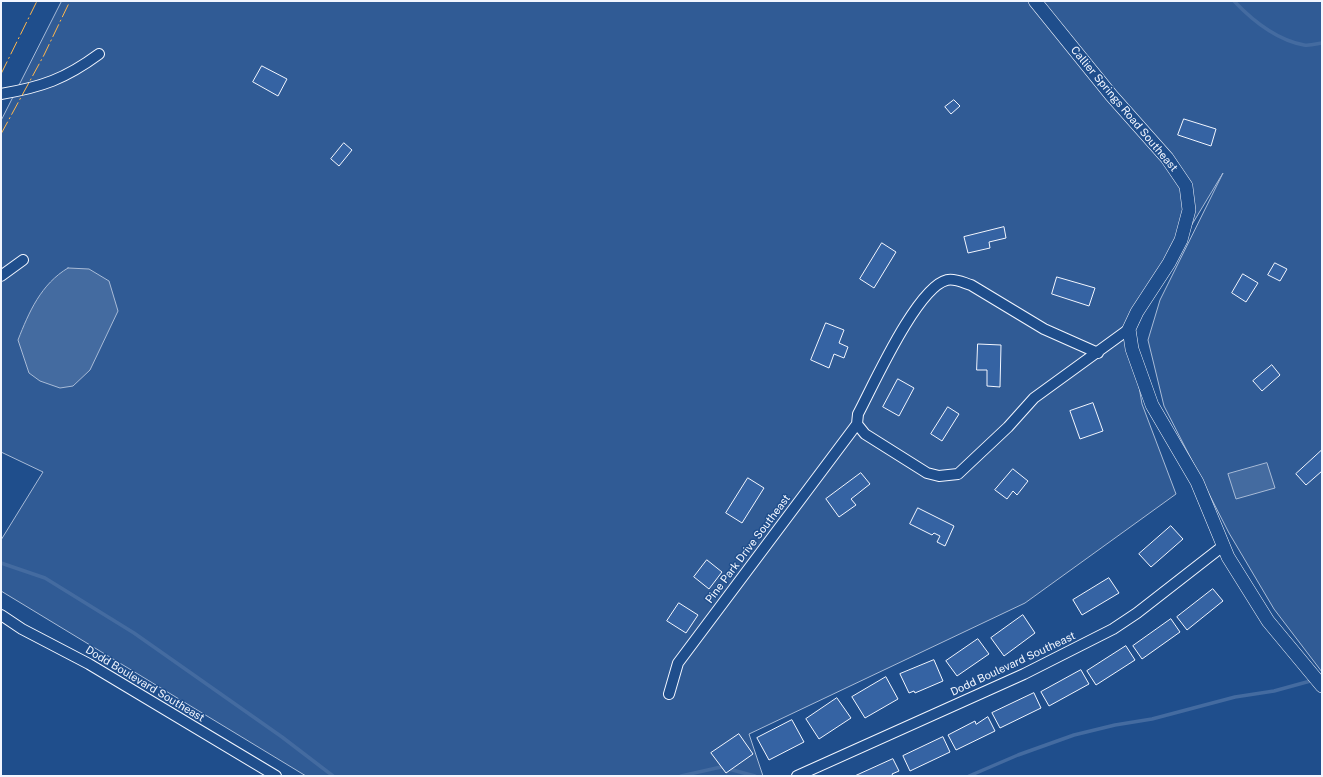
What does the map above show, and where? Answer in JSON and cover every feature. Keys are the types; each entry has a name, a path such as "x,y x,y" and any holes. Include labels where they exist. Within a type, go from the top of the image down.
{"street":[{"name":"Callier Springs Road Southeast","path":"1035,1 1112,95 1167,158 1186,186 1189,210 1181,240 1137,312 1129,329"},
{"path":"1,94 33,89 74,72 99,54"},
{"path":"1,276 23,260"},
{"name":"Pine Park Drive Southeast","path":"669,694 678,663 857,424 858,414 909,318 932,290 947,280 958,280 971,285 1044,329 1098,353"},
{"path":"857,424 865,434 927,473 939,476 958,474 1008,427 1034,398 1098,353 1129,329 1132,349 1152,405 1197,482 1228,557 1268,621 1322,686"},
{"name":"Dodd Boulevard Southeast","path":"797,776 1024,674 1113,629 1137,613 1223,546"},
{"name":"Dodd Boulevard Southeast","path":"1,615 22,629 89,664 276,776"}],"shaded area":[{"path":"62,1 1322,1 1322,672 1274,609 1229,533 1164,406 1148,340 1160,300 1223,173 1129,329 1142,404 1176,494 1025,603 749,734 763,776 306,776 1,591 1,540 43,472 1,452 1,121"},
{"path":"68,268 89,269 109,281 118,311 90,370 73,386 60,388 40,381 29,373 18,340 32,309 43,290 50,282"},
{"path":"1267,463 1275,488 1236,499 1228,474"}],"building":[{"path":"262,66 287,79 278,96 253,82"},
{"path":"954,100 960,106 951,114 945,107"},
{"path":"1184,119 1216,129 1211,146 1178,135"},
{"path":"344,143 352,150 339,166 331,159"},
{"path":"1004,227 1006,238 989,242 990,248 968,253 964,237"},
{"path":"882,243 896,252 874,288 860,279"},
{"path":"1275,263 1287,269 1280,281 1268,275"},
{"path":"1243,274 1258,283 1246,302 1232,293"},
{"path":"1057,277 1095,288 1089,306 1052,294"},
{"path":"826,323 844,330 839,343 848,347 844,358 834,354 829,368 811,360"},
{"path":"978,344 1001,345 1000,387 987,386 987,370 977,370"},
{"path":"1272,365 1280,375 1262,391 1253,381"},
{"path":"898,379 914,388 899,416 883,407"},
{"path":"1093,403 1103,431 1080,439 1070,411"},
{"path":"948,407 959,414 942,441 931,434"},
{"path":"1322,450 1322,471 1306,485 1296,474"},
{"path":"1013,469 1028,481 1017,495 1013,491 1007,499 995,490"},
{"path":"861,473 870,484 851,499 856,505 839,517 826,499"},
{"path":"748,478 764,488 742,523 726,513"},
{"path":"918,508 954,526 945,546 937,542 940,536 934,533 932,535 910,524"},
{"path":"1171,526 1183,539 1151,567 1139,554"},
{"path":"707,560 722,572 709,589 694,577"},
{"path":"1109,578 1119,593 1082,615 1073,600"},
{"path":"1213,589 1223,601 1187,630 1177,617"},
{"path":"679,603 698,615 686,633 667,621"},
{"path":"1023,615 1035,633 1004,656 991,638"},
{"path":"1171,619 1180,632 1142,659 1133,646"},
{"path":"978,639 989,654 957,676 946,661"},
{"path":"1126,646 1135,660 1096,685 1087,671"},
{"path":"934,660 943,681 915,693 914,691 909,693 900,674"},
{"path":"1081,670 1089,684 1049,706 1041,692"},
{"path":"886,677 898,699 865,718 852,697"},
{"path":"1034,693 1041,708 1000,728 992,713"},
{"path":"837,698 851,718 819,739 806,719"},
{"path":"988,717 995,731 956,750 948,735 975,721 976,724"},
{"path":"792,720 804,742 769,760 757,738"},
{"path":"739,734 753,754 726,773 711,753"},
{"path":"943,737 950,752 910,771 903,756"},
{"path":"893,759 899,771 892,774 893,776 855,776"}],"waterway":[{"path":"1234,1 1257,22 1284,39 1306,45 1322,43"},
{"path":"1,563 45,578 134,633 282,737 333,776"},
{"path":"969,776 1018,755 1074,735 1115,725 1152,719 1235,697 1274,691 1314,680"},
{"path":"681,776 721,767 755,776"}],"power":[{"path":"1,74 37,1"},
{"path":"1,134 44,55 70,1"}]}
